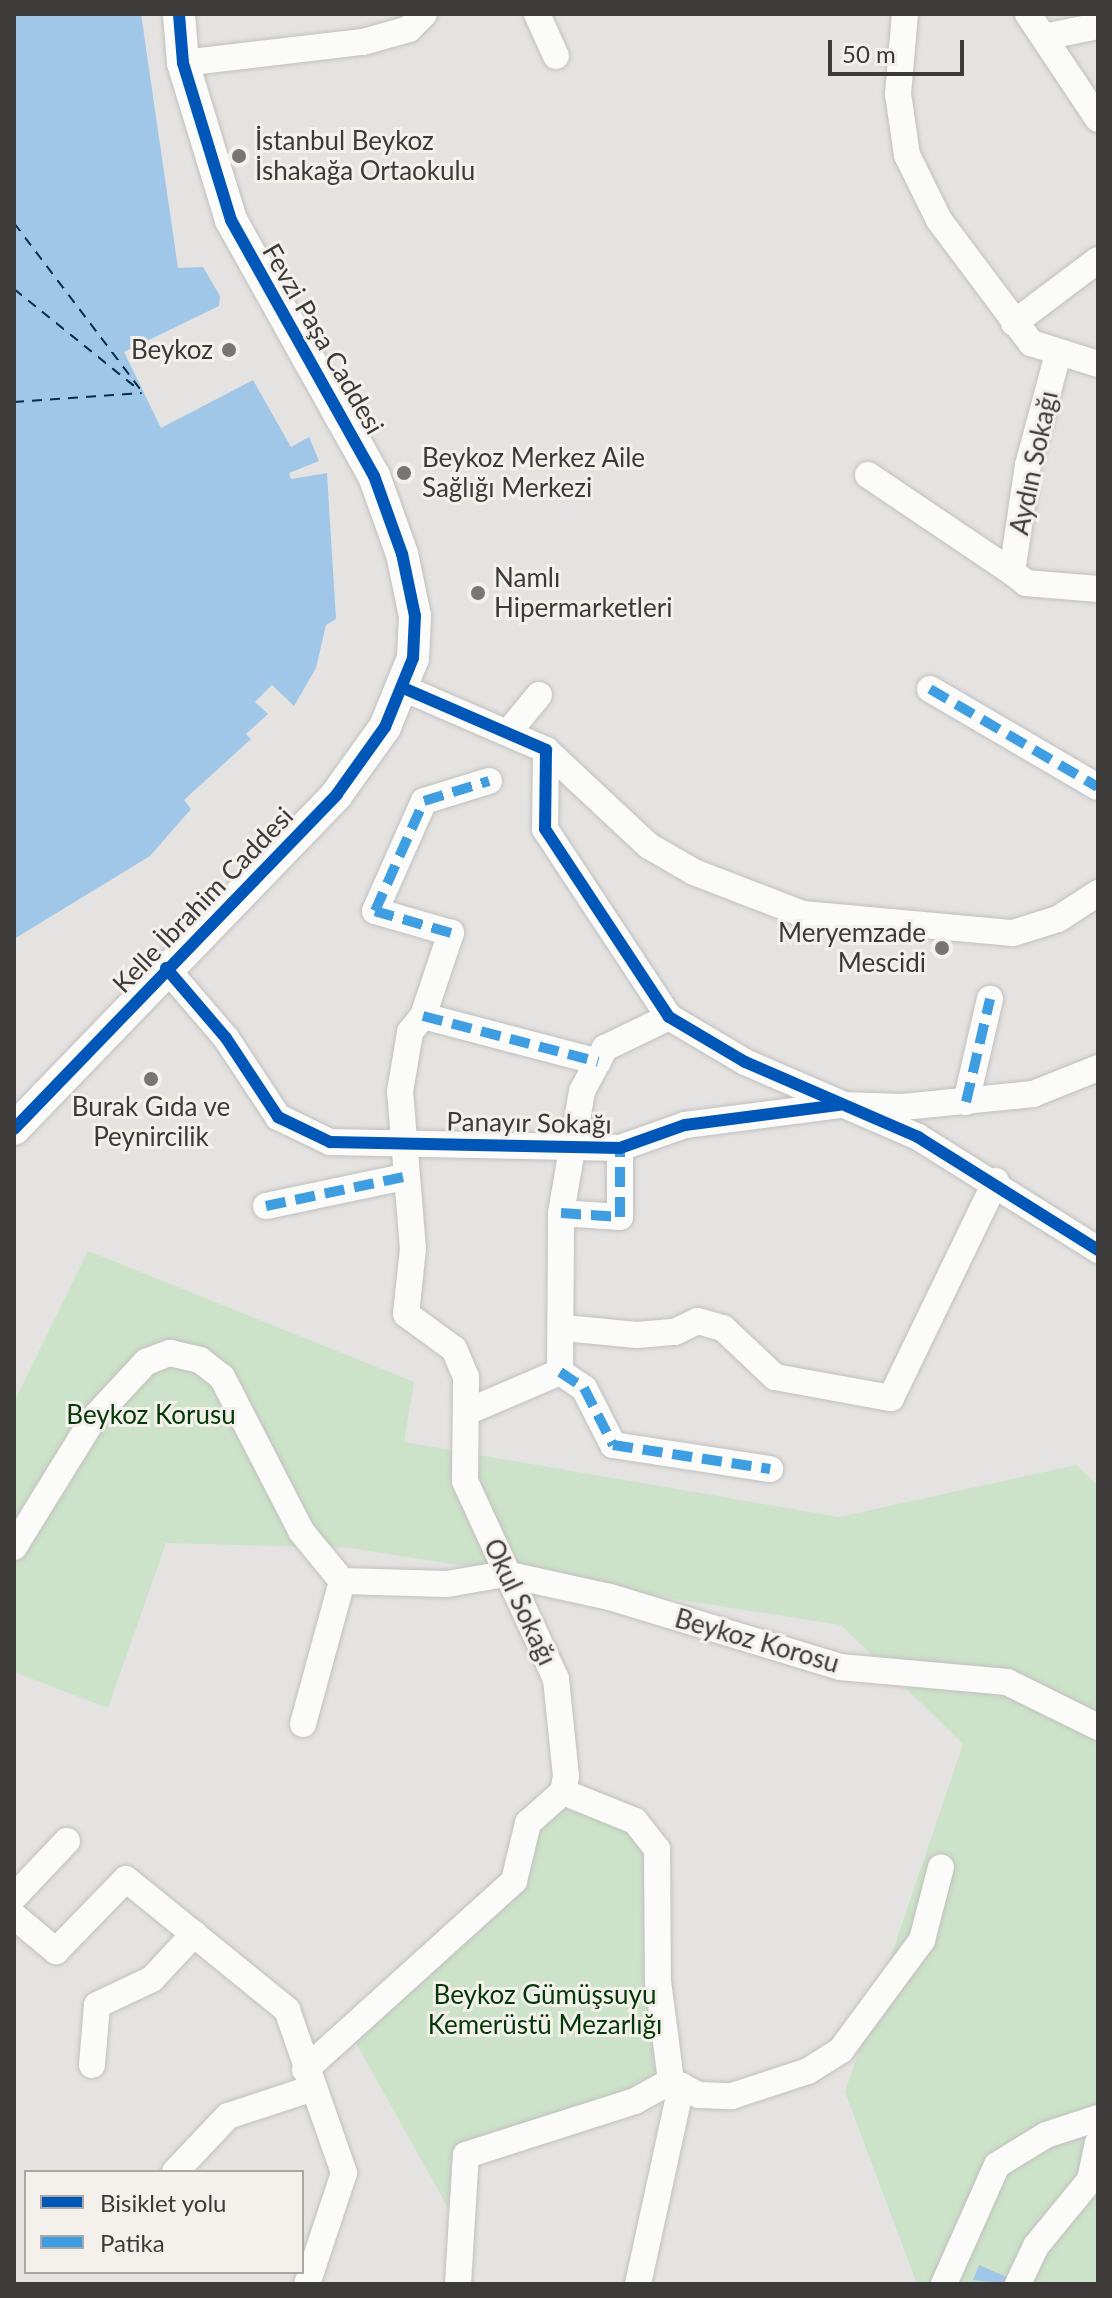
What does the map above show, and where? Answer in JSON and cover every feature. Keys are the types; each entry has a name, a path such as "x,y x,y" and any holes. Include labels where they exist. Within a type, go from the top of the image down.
{"main road":[{"name":"Fevzi Paşa Caddesi","path":"179,14 183,63 231,220 364,455 402,554 415,616 403,688"},
{"name":"Kelle İbrahim Caddesi","path":"14,1129 337,794 374,747 403,688"}],"street":[{"path":"183,63 363,42 409,29 424,14"},
{"path":"537,14 556,56"},
{"path":"905,14 898,94 907,155 939,220 1031,343 1058,354 1098,364"},
{"path":"1028,14 1098,119"},
{"path":"1044,37 1098,26"},
{"path":"1014,323 1098,260"},
{"name":"Aydın Sokağı","path":"1012,572 1028,465 1058,354"},
{"name":"Aydın Sokağı","path":"868,475 1012,572 1035,584 1098,589"},
{"path":"403,688 511,729 546,750 649,846 694,872 803,914 1013,933 1058,919 1098,893"},
{"path":"930,689 1098,787"},
{"path":"511,729 539,695"},
{"path":"546,750 545,829 669,1017 745,1062 842,1105 996,1181 1098,1250"},
{"path":"266,1206 404,1177 401,1142 410,1032 423,1016 451,933 375,911 424,801 489,781"},
{"name":"Panayır Sokağı","path":"166,968 226,1038 278,1117 330,1142 569,1150 620,1148 685,1125 842,1105 966,1102 1033,1094 1098,1068"},
{"path":"966,1102 990,999"},
{"path":"423,1016 598,1062"},
{"path":"560,1372 564,1328 561,1213 569,1150 582,1091 605,1048 669,1017"},
{"name":"Panayır Sokağı","path":"561,1213 620,1217 620,1148"},
{"name":"Okul Sokağı","path":"404,1177 413,1249 406,1314 454,1349 469,1411 465,1481 505,1574 556,1679 563,1792"},
{"path":"564,1328 637,1335 675,1332 698,1321 723,1328 775,1377 891,1398 996,1181"},
{"path":"14,1547 93,1419 146,1362 170,1353 200,1360 222,1377 301,1531 342,1581 447,1584 505,1574"},
{"path":"469,1411 560,1372"},
{"path":"560,1372 584,1388 613,1445 770,1469"},
{"name":"Beykoz Korosu","path":"505,1574 610,1597 813,1661 1007,1682 1098,1727"},
{"path":"303,1724 342,1581"},
{"path":"177,2170 228,2116 308,2080 514,1881 528,1823 563,1792 635,1821 657,1849 658,1981 676,2084 638,2284"},
{"path":"14,1897 67,1841"},
{"path":"458,2284 466,2155 635,2101 676,2084 732,2096 808,2071 841,2050 922,1940 941,1867"},
{"path":"14,1916 56,1951 126,1879 287,2010 308,2080 344,2173 307,2284"},
{"path":"92,2065 97,2005 152,1979 194,1934"},
{"path":"944,2284 997,2165 1046,2135 1098,2118"},
{"path":"1018,2284 1036,2246 1090,2180 1098,2143"}],"green space":[{"name":"Beykoz Korusu","path":"88,1251 414,1382 404,1442 839,1517 1076,1465 1098,1486 1098,2284 917,2284 845,2092 963,1744 841,1625 350,1548 166,1543 108,1708 14,1672 14,1402"},
{"name":"Beykoz Gümüşsuyu Kemerüstü Mezarlığı","path":"564,1796 634,1823 655,1850 667,2079 486,2146 452,2215 352,2036 521,1854"}],"water":[{"path":"14,14 141,14 178,268 203,267 220,296 219,306 124,352 161,428 253,380 291,447 309,437 319,461 289,473 291,479 327,473 336,619 326,625 316,668 294,706 272,685 255,702 268,714 246,734 251,739 184,800 191,809 150,856 14,939"},
{"path":"979,2265 1009,2278 1006,2284 973,2280"}],"ferry route":[{"path":"14,223 143,393"},
{"path":"14,289 139,390"},
{"path":"14,402 142,393"}],"marked path":[{"path":"930,689 1098,787"},
{"path":"451,933 375,911 424,801 489,781"},
{"path":"966,1102 990,999"},
{"path":"423,1016 598,1062"},
{"path":"561,1213 620,1217 620,1148"},
{"path":"266,1206 404,1177"},
{"path":"560,1372 584,1388 613,1445 770,1469"}],"cycle path":[{"path":"14,1129 337,794 385,727 413,658 415,616 402,554 374,476 231,220 183,63 179,14"},
{"path":"403,688 546,750 545,829 669,1017 745,1062 918,1137 1098,1250"},
{"path":"166,968 226,1038 278,1117 330,1142 620,1148 685,1125 840,1105"}],"place":[{"name":"İstanbul Beykoz İshakağa Ortaokulu","path":"239,156"},
{"name":"Beykoz","path":"229,350"},
{"name":"Beykoz Merkez Aile Sağlığı Merkezi","path":"404,473"},
{"name":"Namlı Hipermarketleri","path":"478,593"},
{"name":"Meryemzade Mescidi","path":"942,948"},
{"name":"Burak Gıda ve Peynircilik","path":"151,1079"}]}
